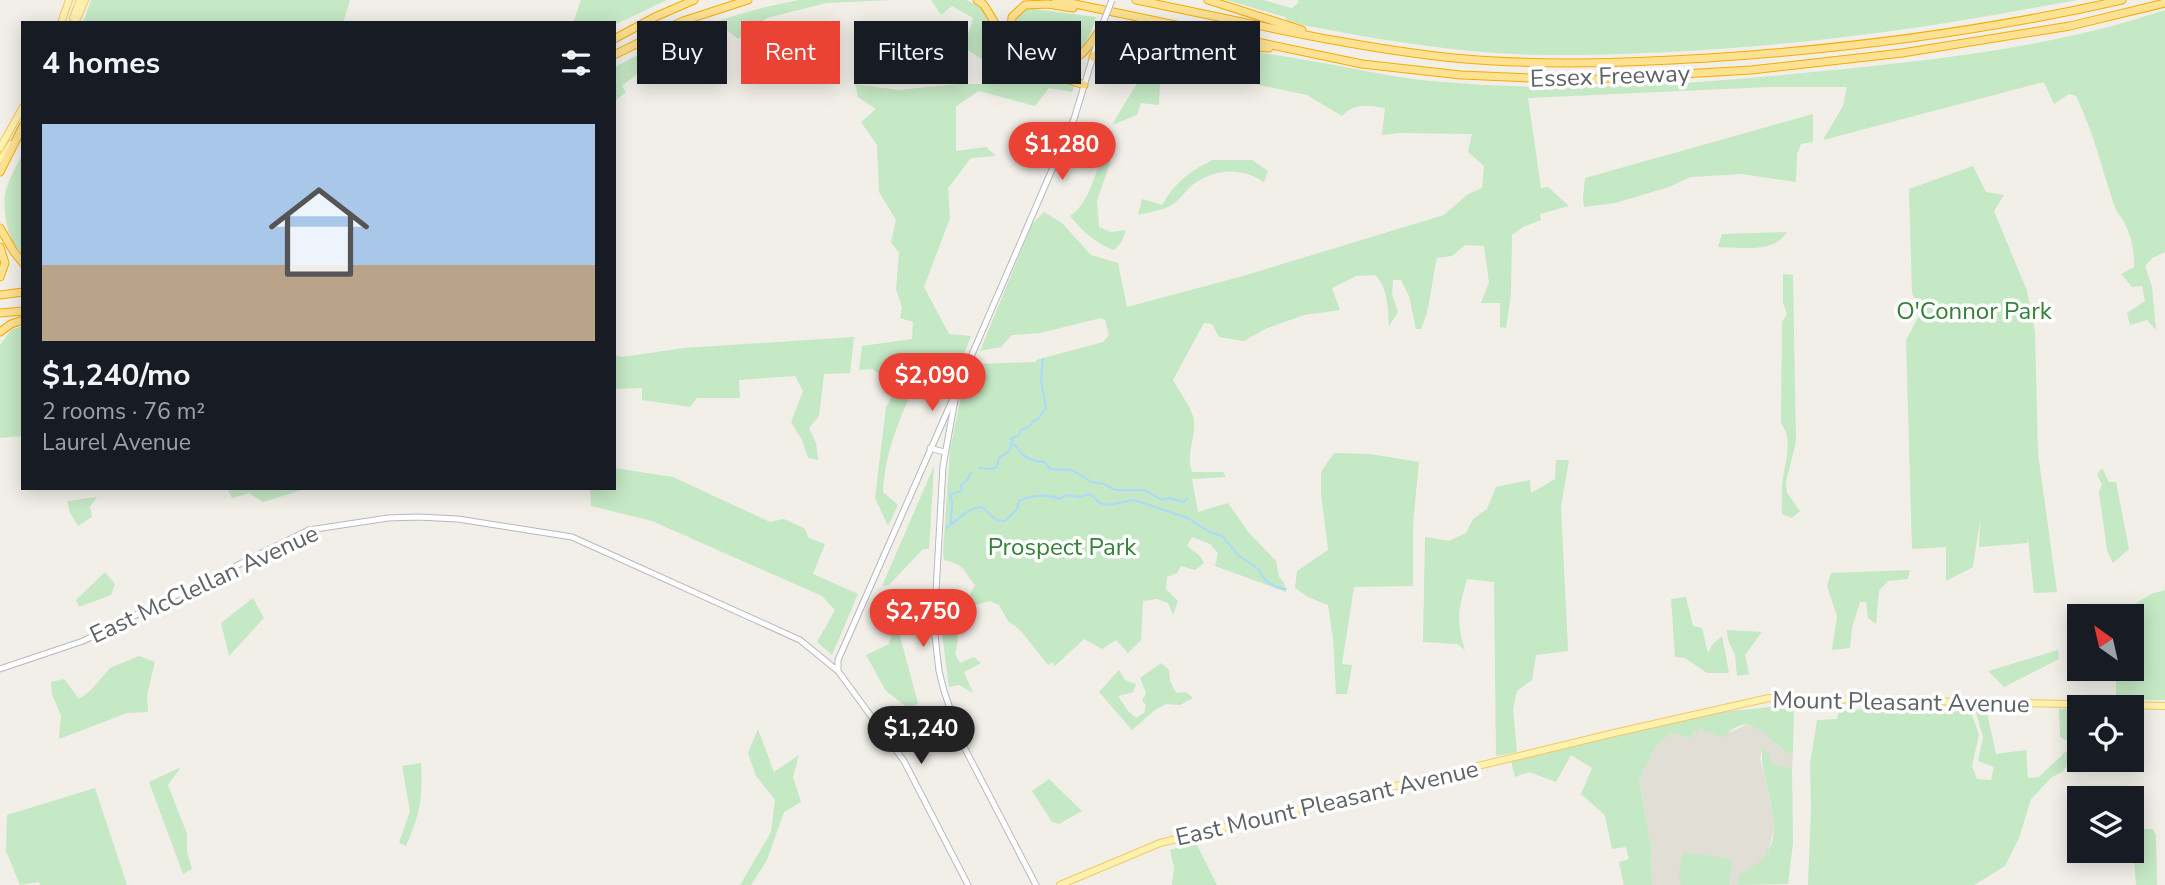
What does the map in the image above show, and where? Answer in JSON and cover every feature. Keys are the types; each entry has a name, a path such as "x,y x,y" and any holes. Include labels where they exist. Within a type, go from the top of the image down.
{"highway":[{"path":"616,38 694,0"},
{"path":"616,54 683,21 748,0"},
{"path":"977,0 983,4 1007,42 1021,58 1040,70 1084,85"},
{"name":"Essex Freeway","path":"1056,0 1362,64 1461,75 1580,80 1809,64 1945,47 2070,26 2165,3"},
{"name":"Essex Freeway","path":"1136,0 1400,51 1454,58 1632,63 1764,54 1877,42 2032,18 2122,0"},
{"path":"1208,0 1280,21 1319,36"},
{"path":"1095,35 1079,56 1052,64 1028,53 1014,37 1010,23 1015,12 1024,5 1034,4 1141,16"},
{"path":"1093,57 1108,44 1121,40 1294,50"},
{"path":"0,173 21,130"},
{"path":"0,228 21,260"},
{"path":"0,247 5,263 0,277"},
{"path":"0,295 21,292"},
{"path":"0,313 21,311"},
{"path":"0,332 21,321"}],"main road":[{"path":"62,21 69,0"},
{"path":"74,21 82,0"},
{"path":"0,148 21,111"},
{"path":"0,160 21,129"},
{"name":"Mount Pleasant Avenue","path":"1600,737 1769,698 2165,706"},
{"name":"East Mount Pleasant Avenue","path":"1060,885 1160,843 1600,737"}],"street":[{"path":"1104,21 1112,0"},
{"path":"838,671 838,660 1061,151 1095,50"},
{"path":"957,389 944,452 934,611 939,671 962,743 1036,885"},
{"path":"930,448 944,452"},
{"name":"East McClellan Avenue","path":"0,669 83,641 309,530 388,518 425,516 572,537 800,639 838,671 904,761 968,885"}],"shaded area":[{"path":"1746,725 1759,726 1782,750 1788,754 1793,753 1792,768 1773,764 1763,747 1760,758 1775,824 1768,852 1758,863 1740,875 1737,885 1652,885 1651,847 1639,779 1656,746 1669,734 1674,733 1690,739 1700,728 1726,734"}],"green space":[{"path":"91,0 350,0 344,21 84,21"},
{"path":"581,0 667,0 616,24 616,21 574,21"},
{"path":"799,0 891,0 826,3 763,21 741,21 741,37 738,39 727,30 727,21 718,21"},
{"path":"931,0 966,0 983,8 991,21 982,21 982,59 968,50 968,35 973,18 952,6 941,15"},
{"path":"1226,0 1263,0 1292,8 1298,0 2078,0 1927,26 1816,40 1681,51 1546,55 1449,49 1352,34 1288,22 1285,17"},
{"path":"1026,8 1096,17 1081,48 1081,21 1015,21 1018,14"},
{"name":"Prospect Park","path":"2165,10 2165,252 2152,258 2145,266 2152,287 2156,330 2147,320 2130,325 2127,313 2145,301 2142,286 2132,287 2121,274 2134,267 2132,245 2125,224 2115,208 2082,109 2076,96 2069,94 2054,104 2044,82 1823,140 1843,106 1847,87 1768,87 1528,98 1541,188 1548,187 1569,206 1540,214 1541,220 1512,235 1511,294 1506,328 1500,327 1500,303 1481,303 1489,282 1484,246 1465,245 1452,256 1437,258 1421,329 1416,329 1409,296 1401,280 1393,280 1392,294 1398,312 1389,326 1383,286 1375,275 1356,276 1332,288 1340,310 1304,315 1265,329 1244,341 1219,337 1212,324 1204,323 1173,380 1193,416 1190,458 1192,472 1223,472 1226,477 1192,479 1198,512 1228,503 1249,533 1276,561 1286,592 1215,566 1218,553 1210,544 1192,537 1187,546 1200,556 1204,563 1195,570 1181,566 1177,573 1167,577 1166,589 1178,601 1173,615 1168,603 1157,599 1143,601 1141,640 1128,653 1116,640 1102,649 1084,639 1055,666 1052,662 1048,665 1020,630 1008,621 999,605 990,601 975,605 956,628 958,641 955,654 960,663 974,657 981,663 964,672 973,693 959,685 949,687 941,626 961,611 975,585 960,566 944,560 943,553 950,450 962,392 976,364 1036,362 1103,342 1109,335 1105,320 1101,318 1040,333 1012,335 1001,347 980,351 1032,224 1044,212 1062,223 1091,255 1118,263 1127,307 1243,276 1444,215 1468,194 1482,188 1484,166 1468,152 1472,134 1382,135 1385,108 1356,107 1342,116 1307,95 1254,84 1260,84 1260,53 1443,82 1538,87 1633,86 1775,76 1952,57 2039,43"},
{"path":"636,56 637,74 622,86 626,92 616,100 616,67"},
{"path":"855,84 898,90 982,84 1075,84 1072,92 1049,88 1035,106 979,91 956,106 956,151 986,147 996,156 971,158 948,188 950,218 924,287 949,334 971,336 959,367 922,369 896,429 887,459 883,492 898,505 888,526 875,498 886,407 897,387 872,369 859,370 862,346 912,339 913,322 900,318 902,307 896,289 899,253 891,242 896,220 879,192 877,145 861,122 876,109 858,97"},
{"path":"1136,84 1160,84 1159,105 1141,103 1137,115 1112,125"},
{"path":"1813,114 1813,142 1801,144 1797,154 1796,182 1742,174 1691,177 1669,187 1615,203 1584,207 1585,178"},
{"path":"21,157 21,252 8,230 5,198 9,182"},
{"path":"1111,160 1097,201 1099,227 1111,232 1126,230 1121,243 1114,250 1089,236 1070,216 1085,199 1100,162"},
{"path":"1213,160 1252,160 1268,171 1264,182 1239,172 1212,175 1195,183 1170,206 1138,215 1142,199 1162,205 1183,178"},
{"name":"O'Connor Park","path":"1973,166 1986,192 2004,195 1994,211 2027,291 2035,332 2038,453 2057,592 2034,593 2028,539 2027,543 1979,547 1980,520 1973,567 1946,581 1946,547 1912,549 1906,340 1920,314 1912,292 1909,189"},
{"path":"1787,232 1774,244 1756,248 1718,247 1722,234"},
{"path":"1783,274 1793,275 1796,442 1786,482 1787,493 1800,511 1792,518 1782,514 1782,487 1788,443 1781,423 1782,322 1787,314 1783,302"},
{"path":"21,327 21,436 0,438 0,345 11,330"},
{"path":"854,337 850,373 824,374 819,416 809,428 816,443 818,460 808,458 802,440 791,422 803,391 795,376 739,380 740,398 697,398 690,407 642,400 642,388 616,389 616,356 622,357 684,348"},
{"path":"1334,453 1370,454 1419,462 1413,524 1413,586 1354,587 1342,664 1352,665 1347,694 1336,694 1328,605 1295,588 1297,571 1328,550 1321,472"},
{"path":"1556,460 1569,460 1561,507 1568,651 1536,655 1532,680 1517,691 1513,709 1517,752 1496,756 1494,582 1467,579 1459,614 1465,650 1457,644 1423,642 1425,537 1449,541 1466,533 1473,519 1487,509 1496,487 1530,480 1531,493 1555,479"},
{"path":"934,466 929,549 923,549 889,585 882,586"},
{"path":"616,468 673,477 770,522 784,519 804,528 809,538 825,544 813,574 858,594 832,655 817,642 835,610 822,596 652,521 591,506 590,490 616,490"},
{"path":"2102,468 2109,482 2116,482 2129,549 2113,563 2107,550 2099,492 2102,485 2097,474"},
{"path":"228,490 302,490 263,502 249,493 232,498"},
{"path":"97,497 90,507 92,517 78,526 67,501"},
{"path":"1910,570 1908,579 1888,581 1879,591 1876,624 1868,618 1866,602 1860,602 1852,628 1850,648 1832,650 1837,616 1827,586 1831,573"},
{"path":"105,572 115,584 111,595 79,607 76,600"},
{"path":"2165,590 2165,700 2144,700 2144,695 2116,695 2116,681 2144,681 2144,604 2134,604 2151,594"},
{"path":"1686,597 1693,626 1702,628 1708,653 1722,636 1729,673 1707,673 1685,658 1675,657 1671,599"},
{"path":"253,598 264,618 229,656 221,623"},
{"path":"895,618 918,703 910,710 886,691 866,655 889,644"},
{"path":"1727,630 1762,632 1745,655 1749,674 1737,676 1735,655"},
{"path":"2058,650 2059,659 2004,687 1988,671"},
{"path":"139,656 155,662 147,695 148,712 127,713 59,739 61,716 52,694 51,682 64,679 79,699 91,690 110,668"},
{"path":"1161,663 1169,670 1170,681 1176,693 1186,692 1193,698 1180,705 1166,704 1132,730 1099,692 1119,670 1125,680 1136,684 1133,692 1118,696 1136,718 1144,713 1146,705 1142,700 1146,693 1140,678"},
{"path":"1791,705 1794,709 1793,753 1788,754 1766,734 1750,725 1733,729 1723,738 1700,728 1698,732 1694,731 1691,739 1669,734 1656,746 1639,779 1651,847 1652,885 1624,885 1619,862 1629,859 1626,847 1612,849 1605,815 1581,794 1592,768 1571,755 1556,782 1529,772 1515,777 1511,761 1722,712"},
{"path":"1877,708 1971,712 1979,735 1972,766 1977,779 1991,780 1994,767 1978,761 1983,737 1975,709 1986,708 1996,754 2026,750 2028,778 2039,777 2067,751 2067,766 2031,799 2019,838 2005,866 1974,885 1808,885 1810,764 1817,720 1837,719 1839,711"},
{"path":"2059,709 2067,709 2067,741 2060,737"},
{"path":"758,729 774,772 799,755 793,777 801,802 784,812 767,860 751,885 740,885 771,832 775,800 756,776 748,753"},
{"path":"1763,745 1773,764 1792,768 1793,843 1788,884 1737,885 1739,875 1754,866 1766,854 1772,842 1773,815 1762,758"},
{"path":"421,763 420,805 406,846 399,843 410,811 402,766"},
{"path":"181,767 168,785 187,834 187,851 192,869 183,874 149,782"},
{"path":"1049,779 1082,811 1059,824 1052,822 1032,791"},
{"path":"95,788 127,885 40,885 39,882 20,885 6,851 7,815"},
{"path":"2144,829 2153,829 2156,836 2157,885 2136,885 2134,863 2144,863"},
{"path":"1196,843 1217,885 1172,885 1174,867 1170,850"},
{"path":"1683,852 1730,859 1732,862 1729,885 1681,885 1679,873"}],"waterway":[{"path":"979,468 997,467 999,458 1009,451 1013,441 1011,439 1037,420 1046,408 1041,380 1043,359"},
{"path":"1010,445 1015,445 1027,458 1044,462 1050,469 1072,470 1092,482 1115,490 1144,490 1162,500 1169,498 1184,502 1187,498"},
{"path":"951,523 950,494 962,491 961,485 971,473"},
{"path":"946,528 967,512 982,507 996,520 1005,521 1017,509 1019,501 1034,496 1060,499 1066,495 1079,497 1090,494 1100,503 1107,505 1134,500 1188,518 1208,531 1222,536 1239,556 1258,569 1266,581 1286,589"}]}
